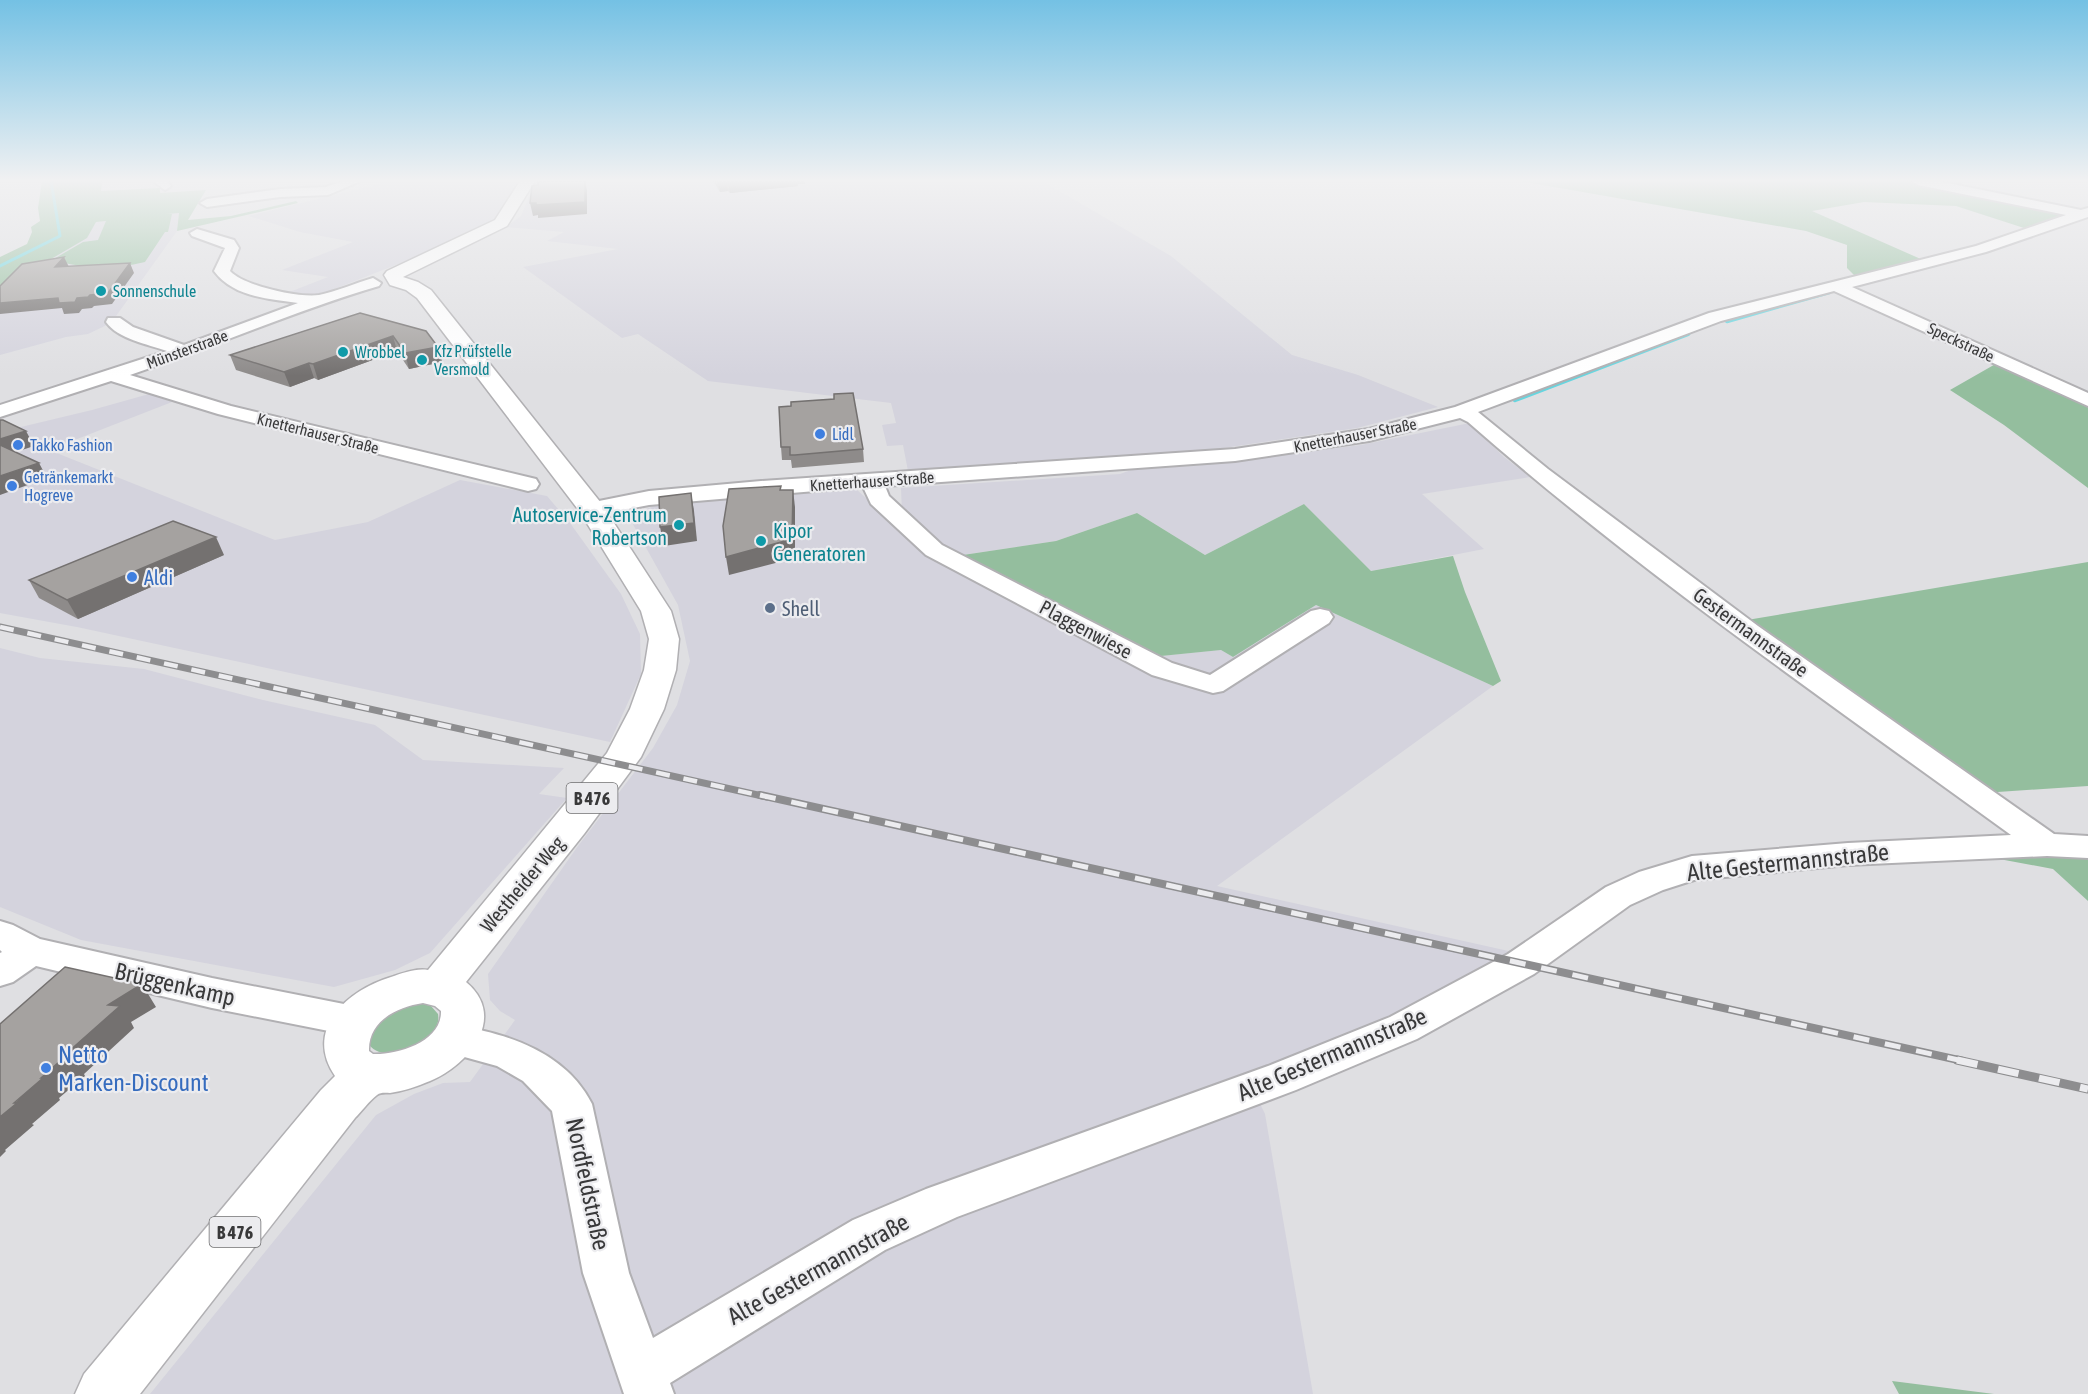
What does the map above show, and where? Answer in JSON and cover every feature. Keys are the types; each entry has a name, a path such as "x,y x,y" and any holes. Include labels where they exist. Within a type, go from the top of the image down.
{"main road":[{"name":"Münsterstraße","path":"387,280 455,246"},
{"name":"Westheider Weg","path":"387,280 412,286 424,294 592,508 660,620 664,639 660,670 640,727 623,757 458,961 440,987"},
{"path":"423,986 440,987 453,992 461,1001 464,1012 461,1026 443,1050 414,1068 398,1073 369,1073 355,1068 347,1059 344,1047 346,1035 354,1021 368,1007 385,996 404,989 423,986"},
{"name":"B 476","path":"104,1394 338,1104 369,1073"}],"street":[{"path":"231,246 222,271 227,280 250,290 318,300"},
{"name":"Knetterhauser Straße","path":"592,508 649,498 1235,455 1369,435 1462,411 1697,323 1990,246"},
{"name":"Münsterstraße","path":"0,411 184,351 318,300 387,280"},
{"name":"Speckstraße","path":"1834,286 1852,292 2088,400"},
{"path":"114,322 127,331 184,351"},
{"name":"Knetterhauser Straße","path":"111,375 225,410 528,484"},
{"name":"Gestermannstraße","path":"1462,411 1475,418 1540,474 1749,632 2047,845"},
{"name":"Plaggenwiese","path":"872,481 879,499 934,550 1162,669 1213,685 1320,617"},
{"path":"2047,845 2088,848"},
{"name":"Alte Gestermannstraße","path":"645,1383 869,1235 942,1203 1282,1078 1403,1028 1521,964 1618,896 1651,881 1692,868 1848,854 2047,845"},
{"path":"0,972 15,943"},
{"name":"Brüggenkamp","path":"15,943 212,993 354,1021"},
{"name":"Nordfeldstraße","path":"453,1039 507,1052 537,1069 571,1104 606,1273 645,1383"}],"shaded area":[{"path":"72,246 166,246 111,323 88,334 66,337 0,355 0,289"},
{"path":"343,246 444,246 314,297 287,293 328,277 282,270"},
{"path":"592,246 1154,246 1171,256 1292,355 1358,375 1438,407 1357,428 1217,449 908,471 903,445 887,446 882,425 896,423 891,403 708,381 638,334 622,338 523,267 618,249"},
{"path":"149,394 172,402 49,450 275,540 368,522 460,480 547,496 570,523 621,594 640,634 641,674 610,742 77,627 0,613 0,432"},
{"path":"1470,424 1504,457 1530,477 1422,494 1484,549 1371,571 1304,504 1205,555 1137,513 1056,541 963,555 945,546 902,512 901,488 1120,474 1134,469 1194,466 1361,445"},
{"path":"857,490 926,551 1071,629 1089,619 1160,656 1221,650 1233,657 1316,605 1493,686 1217,886 1513,952 1385,1025 1248,1079 1265,1114 1313,1394 150,1394 376,1115 414,1094 443,1083 470,1082 515,1020 500,1011 490,1000 488,974 578,846 653,748 677,705 690,661 678,605 630,519 639,512 664,502"},
{"path":"0,648 40,658 144,669 263,700 375,725 423,760 564,768 539,794 567,798 430,953 395,970 334,987 81,940 0,907"}],"green space":[{"path":"23,246 73,246 0,289 0,257"},
{"path":"76,246 156,246 145,262 121,266 98,267 52,260"},
{"path":"1847,246 1891,246 1923,260 1855,276 1847,268"},
{"path":"2006,358 2088,394 2088,488 2004,425 1950,390"},
{"path":"1304,504 1371,571 1453,556 1501,681 1493,686 1316,605 1233,657 1221,650 1161,656 963,555 1056,541 1137,513 1205,555"},
{"path":"2088,562 2088,786 1983,793 1747,620"},
{"path":"2088,852 2088,901 2053,869 1967,853"},
{"path":"419,1003 431,1006 438,1014 437,1025 432,1035 423,1043 400,1053 388,1054 369,1045 371,1029 396,1008"},
{"path":"1892,1381 1994,1394 1899,1394"}],"building":[{"path":"64,257 55,267 130,263 108,293 77,298 75,302 59,303 58,298 0,303 0,286 22,264"},
{"path":"360,313 426,331 438,347 405,353 393,336 284,372 230,355"},
{"name":"Lidl","path":"853,393 863,449 790,455 790,447 781,447 779,407 791,406 791,402 834,399 834,394"},
{"path":"0,420 3,420 26,431 0,439"},
{"path":"0,445 39,463 0,476"},
{"name":"Kipor Generatoren","path":"781,486 780,490 793,490 792,539 726,557 723,526 729,489"},
{"path":"691,493 694,523 660,527 659,497"},
{"path":"173,521 216,537 67,600 29,580"},
{"path":"65,967 142,984 108,1005 120,1006 0,1117 0,1024"}],"waterway":[{"path":"0,266 40,246"},
{"path":"1727,321 1829,292"},
{"path":"1515,400 1688,334"}],"railway":[{"path":"0,627 767,797"},
{"path":"760,795 1963,1061"},
{"path":"1957,1060 2088,1089"}],"place":[{"name":"Sonnenschule","path":"101,291"},
{"name":"Wrobbel","path":"343,352"},
{"name":"Kfz Prüfstelle Versmold","path":"422,360"},
{"name":"Lidl","path":"820,434"},
{"name":"Takko Fashion","path":"18,445"},
{"name":"Getränkemarkt Hogreve","path":"12,486"},
{"name":"Autoservice-Zentrum Robertson","path":"679,525"},
{"name":"Kipor Generatoren","path":"761,541"},
{"name":"Aldi","path":"132,577"},
{"name":"Shell","path":"770,608"},
{"name":"Netto Marken-Discount","path":"46,1068"}]}
